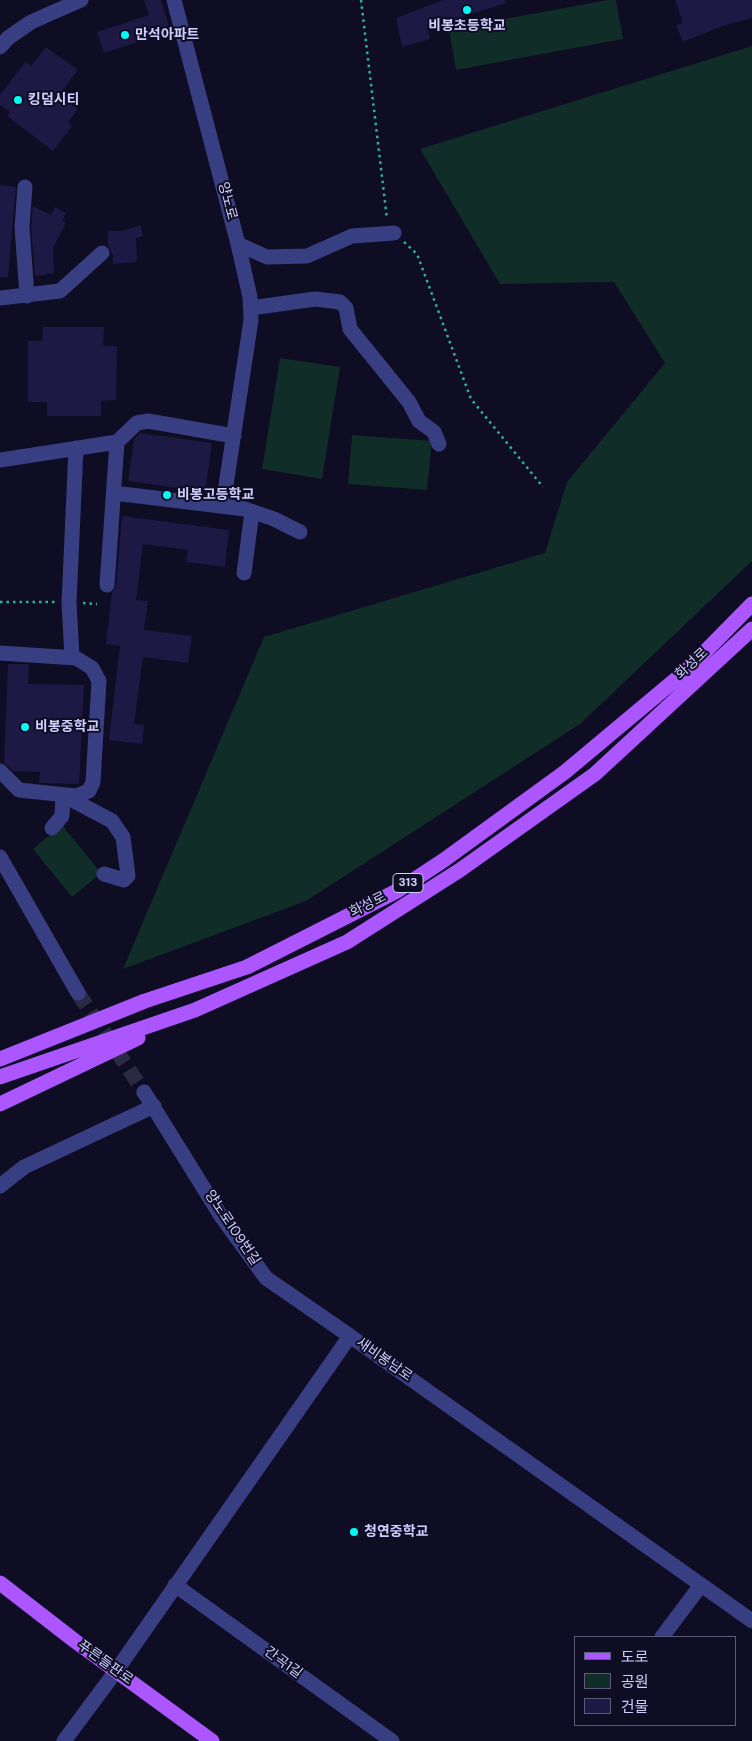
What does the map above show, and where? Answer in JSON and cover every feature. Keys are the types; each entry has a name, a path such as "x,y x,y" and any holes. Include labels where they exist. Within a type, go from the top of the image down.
{"main road":[{"name":"화성로","path":"0,1059 145,1001 246,967 396,890 444,860 565,772 687,670 752,604"},
{"name":"화성로","path":"0,1077 195,1010 346,942 460,870 595,774 752,629"},
{"name":"313","path":"0,1104 195,1010"},
{"name":"푸른들판로","path":"0,1582 116,1671 212,1741"}],"street":[{"path":"0,47 8,38 31,22 81,0"},
{"name":"양노로","path":"174,0 238,244 251,308 223,505"},
{"path":"25,187 22,227 27,296"},
{"path":"238,244 267,256 307,256 352,236 394,233"},
{"path":"0,298 55,292 65,288 102,253"},
{"path":"251,308 315,299 340,302 346,308 350,329 409,402 419,421 434,432 439,444"},
{"path":"0,460 117,442 137,424 148,421 234,436"},
{"path":"107,585 117,442"},
{"path":"72,657 69,603 76,448"},
{"path":"114,493 223,505 274,519 300,532"},
{"path":"244,573 252,512"},
{"path":"0,653 72,657 92,668 99,680 93,782 89,792 81,796 19,790 0,771"},
{"path":"52,828 62,816 63,795"},
{"path":"63,795 112,822 121,831 125,842 128,876 124,880 104,874"},
{"path":"0,857 78,993"},
{"name":"양노로109번길","path":"144,1092 221,1216 266,1278 350,1336"},
{"path":"0,1186 24,1167 154,1106"},
{"name":"새비봉남로","path":"64,1741 116,1671 350,1336 752,1621"},
{"name":"간곡1길","path":"175,1585 392,1741"},
{"path":"663,1636 701,1585"}],"path":[{"path":"361,0 388,228 417,254 471,399 543,487"},
{"path":"0,602 40,602"}],"green space":[{"path":"616,0 623,39 456,70 449,29"},
{"path":"752,46 752,561 580,724 306,901 123,969 264,637 545,553 567,482 665,363 614,282 500,284 420,149"},
{"path":"280,358 340,367 322,479 262,469"},
{"path":"352,435 432,441 427,490 348,484"},
{"path":"62,825 101,873 72,897 33,849"}],"building":[{"name":"만석아파트","path":"144,0 161,0 169,26 151,31 153,37 104,53 97,32 149,15"},
{"path":"443,0 505,0 506,3 427,28 430,39 402,47 396,18"},
{"path":"675,0 752,0 752,18 728,24 683,42 676,25 683,23"},
{"name":"킹덤시티","path":"46,47 78,70 59,95 78,109 68,122 72,126 53,151 7,116 10,112 0,105 0,95 25,62 31,66"},
{"path":"0,185 16,187 8,277 0,277"},
{"path":"33,206 51,215 55,207 66,213 62,221 66,223 53,248 54,273 46,275 35,276 31,227"},
{"path":"141,225 143,236 136,238 137,262 113,264 113,255 108,246 108,231 122,231"},
{"path":"43,327 104,327 103,346 117,346 116,400 101,401 101,416 47,416 47,402 28,402 28,341 42,341"},
{"path":"140,433 212,443 205,492 128,481 134,439"},
{"path":"122,516 229,530 225,567 186,562 188,550 143,544 136,600 148,601 144,630 192,636 188,663 143,657 134,724 144,725 142,744 109,740 120,646 106,644 112,592 116,586"},
{"path":"8,664 29,664 28,684 84,685 79,784 39,783 40,772 13,771 4,763"}],"tunnel":[{"path":"78,993 144,1092"}],"place":[{"name":"비봉초등학교","path":"467,10"},
{"name":"만석아파트","path":"125,35"},
{"name":"킹덤시티","path":"18,100"},
{"name":"비봉고등학교","path":"167,495"},
{"name":"비봉중학교","path":"25,727"},
{"name":"청연중학교","path":"354,1532"}]}
